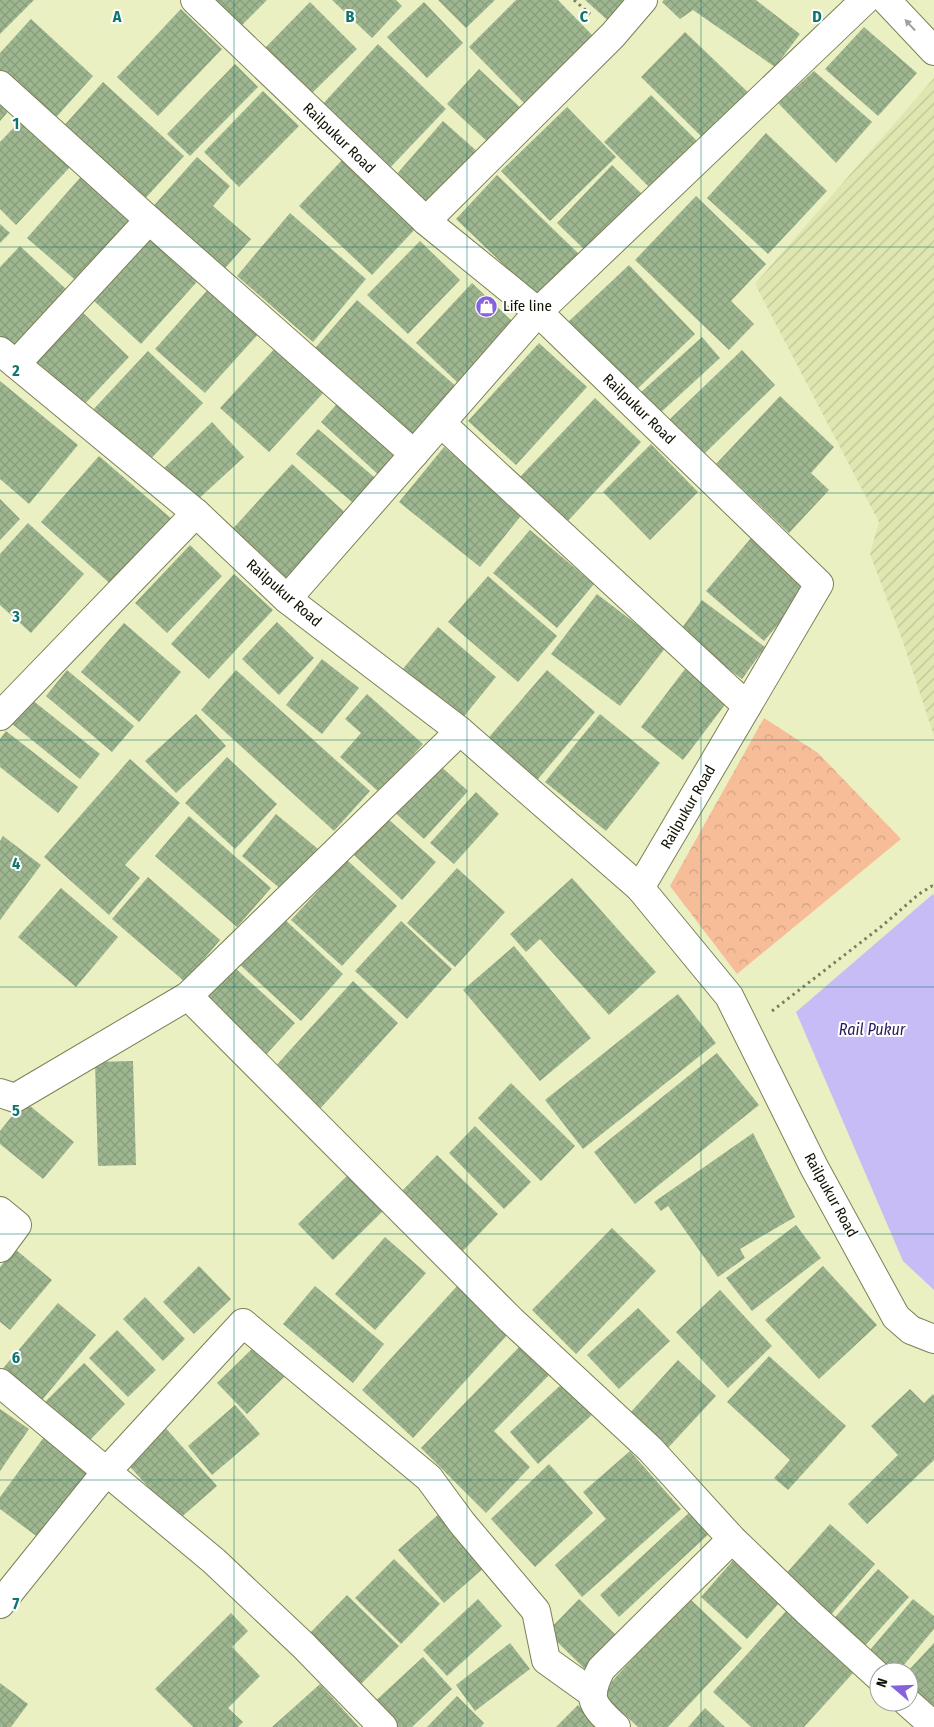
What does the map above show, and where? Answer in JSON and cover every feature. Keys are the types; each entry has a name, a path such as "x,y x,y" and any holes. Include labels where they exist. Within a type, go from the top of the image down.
{"street":[{"name":"Railpukur Road","path":"195,0 426,221 538,312 819,584 640,888"},
{"path":"426,221 613,34 644,0"},
{"path":"287,599 538,312 865,0"},
{"path":"886,0 934,51"},
{"path":"0,85 414,454"},
{"path":"4,355 150,220"},
{"name":"Railpukur Road","path":"4,355 196,513 287,599 460,731 640,888 729,996 814,1167 896,1317 911,1330 934,1339"},
{"path":"441,423 748,706"},
{"path":"0,716 196,513"},
{"path":"0,1093 15,1098 188,996 460,731"},
{"path":"188,996 512,1320 650,1449 732,1539 869,1668"},
{"path":"0,1211 17,1225 0,1248"},
{"path":"0,1604 106,1472 243,1323 429,1478 462,1523 536,1612 546,1660 592,1693"},
{"path":"0,1383 214,1561 304,1645 383,1727"},
{"path":"616,1727 592,1701 593,1685 601,1669 732,1539"},
{"path":"918,1712 934,1726"}],"path":[{"path":"735,1008 769,1013 882,926 919,894 932,886 934,887"}],"shaded area":[{"path":"934,78 934,736 903,642 870,554 879,522 755,284"}],"green space":[{"path":"764,718 818,753 901,839 737,974 670,886"}],"water":[{"name":"Rail Pukur","path":"933,894 934,1290 903,1261 796,1012"}],"building":[{"path":"0,0 34,0 0,34"},
{"path":"210,0 267,0 238,29"},
{"path":"332,0 396,0 402,6 372,38"},
{"path":"438,0 495,0 466,28"},
{"path":"516,0 558,0 595,38 527,106 469,47"},
{"path":"585,0 636,0 613,25"},
{"path":"664,0 756,0 800,34 775,67 693,10 680,19 662,2"},
{"path":"310,2 357,49 309,96 263,50"},
{"path":"424,2 463,43 427,78 387,37"},
{"path":"181,9 222,49 158,116 117,77"},
{"path":"31,19 93,76 51,123 0,77 0,53"},
{"path":"864,27 917,73 878,116 825,69"},
{"path":"685,32 754,98 710,145 641,77"},
{"path":"378,44 446,109 387,171 320,107"},
{"path":"235,64 258,87 190,156 167,134"},
{"path":"479,69 523,110 491,145 447,104"},
{"path":"814,71 872,122 836,163 778,103"},
{"path":"103,82 184,156 141,203 61,129"},
{"path":"263,91 299,126 239,187 204,152"},
{"path":"651,95 702,146 655,193 604,142"},
{"path":"0,96 12,107 0,121"},
{"path":"567,107 616,157 550,221 501,171"},
{"path":"21,120 70,167 16,225 0,209 0,142"},
{"path":"443,121 480,154 432,207 396,175"},
{"path":"766,133 827,191 768,254 707,198"},
{"path":"197,157 230,186 213,206 251,239 220,274 149,211"},
{"path":"343,159 416,228 372,275 299,206"},
{"path":"612,165 645,197 589,254 557,223"},
{"path":"86,171 138,218 80,284 27,238"},
{"path":"497,175 580,255 539,299 456,219"},
{"path":"696,196 766,264 731,301 754,324 729,350 635,260"},
{"path":"290,213 366,279 313,342 237,276"},
{"path":"0,224 10,233 0,243"},
{"path":"155,231 203,275 141,344 93,300"},
{"path":"420,241 460,280 408,334 367,295"},
{"path":"20,246 67,290 10,352 0,343 0,267"},
{"path":"629,265 695,334 632,394 566,324"},
{"path":"472,283 514,323 458,383 416,343"},
{"path":"211,286 261,331 205,393 155,349"},
{"path":"357,300 458,388 410,444 309,355"},
{"path":"77,307 129,357 79,410 27,361"},
{"path":"702,337 720,358 659,414 640,393"},
{"path":"539,343 587,387 516,465 468,421"},
{"path":"277,346 325,391 269,452 220,408"},
{"path":"742,350 775,385 703,455 669,420"},
{"path":"148,351 203,403 145,465 90,413"},
{"path":"0,381 78,445 29,504 0,479"},
{"path":"780,396 834,447 811,473 829,490 789,533 716,464"},
{"path":"343,397 403,452 381,477 321,422"},
{"path":"595,398 641,442 567,522 520,477"},
{"path":"212,422 244,457 193,504 162,470"},
{"path":"318,429 381,483 359,508 296,454"},
{"path":"651,444 698,492 650,540 603,492"},
{"path":"444,447 524,512 480,567 399,502"},
{"path":"99,456 173,520 115,588 41,522"},
{"path":"292,464 350,517 286,586 229,533"},
{"path":"0,499 20,519 0,540"},
{"path":"28,523 84,574 31,633 0,605 0,554"},
{"path":"530,530 594,584 557,628 493,573"},
{"path":"751,538 810,587 764,641 706,591"},
{"path":"190,545 222,576 167,633 135,603"},
{"path":"234,574 273,610 209,679 171,644"},
{"path":"488,576 557,636 518,682 448,622"},
{"path":"597,594 666,647 620,706 551,654"},
{"path":"702,600 765,647 742,679 679,632"},
{"path":"277,622 314,658 279,695 242,659"},
{"path":"124,623 181,672 139,722 81,672"},
{"path":"438,627 496,677 461,720 402,670"},
{"path":"322,659 359,688 322,734 286,705"},
{"path":"685,669 727,702 683,760 641,727"},
{"path":"67,670 134,726 112,752 46,696"},
{"path":"236,670 370,791 334,831 201,710"},
{"path":"547,670 595,712 533,785 484,743"},
{"path":"367,694 423,744 380,793 340,757 361,733 345,719"},
{"path":"31,699 100,754 80,779 11,723"},
{"path":"196,714 226,746 176,793 145,761"},
{"path":"600,714 660,763 606,831 545,782"},
{"path":"6,731 78,787 58,813 0,767 0,739"},
{"path":"227,757 277,804 235,849 185,803"},
{"path":"130,759 180,803 125,865 140,878 109,915 44,857"},
{"path":"435,761 468,791 424,839 392,810"},
{"path":"476,792 499,814 454,864 430,843"},
{"path":"276,814 318,849 283,891 242,856"},
{"path":"189,816 271,888 237,927 155,856"},
{"path":"387,818 436,862 402,900 354,855"},
{"path":"3,836 41,865 0,920 0,841"},
{"path":"347,860 397,906 342,966 291,920"},
{"path":"457,868 505,912 455,967 407,923"},
{"path":"148,877 220,940 185,982 112,919"},
{"path":"572,878 656,972 609,1015 540,939 526,952 510,934"},
{"path":"61,888 118,937 76,987 18,937"},
{"path":"281,916 343,974 301,1021 238,963"},
{"path":"401,921 452,969 407,1019 355,971"},
{"path":"514,946 591,1038 540,1081 463,990"},
{"path":"233,966 295,1023 263,1058 201,1001"},
{"path":"353,981 398,1023 318,1111 273,1069"},
{"path":"678,994 716,1043 583,1149 545,1100"},
{"path":"717,1053 759,1105 635,1204 594,1152"},
{"path":"133,1061 136,1165 98,1166 95,1062"},
{"path":"511,1083 575,1146 541,1181 478,1118"},
{"path":"24,1101 74,1142 43,1179 0,1144 0,1131"},
{"path":"475,1126 531,1182 504,1209 449,1153"},
{"path":"753,1133 795,1217 740,1249 745,1258 718,1277 668,1206 661,1211 654,1202"},
{"path":"437,1155 498,1214 461,1253 399,1194"},
{"path":"349,1174 384,1210 333,1260 298,1224"},
{"path":"796,1225 821,1258 752,1311 726,1278"},
{"path":"612,1228 656,1271 576,1354 532,1310"},
{"path":"385,1237 426,1273 375,1330 335,1294"},
{"path":"15,1249 52,1280 10,1330 0,1322 0,1267"},
{"path":"199,1266 231,1299 194,1334 163,1302"},
{"path":"823,1266 877,1325 819,1379 765,1320"},
{"path":"459,1284 510,1332 413,1438 362,1390"},
{"path":"315,1286 384,1344 353,1383 283,1324"},
{"path":"720,1290 772,1346 728,1388 676,1332"},
{"path":"145,1297 185,1339 163,1361 123,1319"},
{"path":"58,1303 96,1335 38,1405 0,1372"},
{"path":"638,1308 670,1341 619,1389 587,1355"},
{"path":"117,1330 156,1370 128,1397 89,1358"},
{"path":"524,1342 553,1371 494,1431 530,1467 486,1513 421,1448"},
{"path":"257,1344 287,1374 247,1414 217,1383"},
{"path":"769,1356 846,1426 788,1490 774,1478 790,1460 727,1402"},
{"path":"678,1360 716,1396 667,1449 629,1414"},
{"path":"84,1363 125,1404 83,1447 42,1405"},
{"path":"565,1381 594,1413 538,1464 510,1432"},
{"path":"910,1389 924,1403 933,1394 934,1396 934,1460 867,1524 848,1504 898,1455 871,1426"},
{"path":"235,1405 260,1434 212,1475 188,1446"},
{"path":"0,1409 29,1429 0,1471"},
{"path":"163,1425 217,1486 178,1520 124,1460"},
{"path":"44,1437 93,1473 43,1541 0,1509 0,1497"},
{"path":"630,1451 681,1509 582,1597 555,1565 606,1519 583,1492"},
{"path":"549,1464 593,1513 535,1567 491,1519"},
{"path":"691,1511 711,1532 619,1617 600,1595"},
{"path":"440,1513 486,1566 444,1603 398,1550"},
{"path":"830,1524 875,1564 829,1617 783,1577"},
{"path":"735,1558 781,1601 747,1639 701,1597"},
{"path":"394,1559 440,1604 401,1644 355,1598"},
{"path":"878,1569 909,1597 860,1651 830,1623"},
{"path":"347,1595 399,1646 356,1689 305,1638"},
{"path":"689,1598 742,1648 668,1727 638,1727 601,1693"},
{"path":"478,1599 502,1626 447,1676 423,1650"},
{"path":"579,1599 620,1639 588,1672 547,1632"},
{"path":"913,1599 934,1616 934,1629 906,1662 872,1662 865,1656"},
{"path":"786,1611 853,1673 804,1727 751,1727 713,1692"},
{"path":"231,1613 248,1631 232,1647 260,1676 228,1708 243,1722 238,1727 193,1727 155,1689"},
{"path":"510,1643 530,1669 475,1711 456,1685"},
{"path":"934,1643 934,1713 919,1703 919,1662 916,1662"},
{"path":"423,1657 452,1689 412,1727 392,1727 371,1705"},
{"path":"0,1683 28,1704 11,1727 0,1727"},
{"path":"320,1684 359,1727 272,1727"},
{"path":"457,1696 484,1723 481,1727 427,1727"},
{"path":"578,1705 599,1727 556,1727"},
{"path":"705,1708 725,1727 688,1727"}],"place":[{"name":"Life line","path":"487,306"}]}
